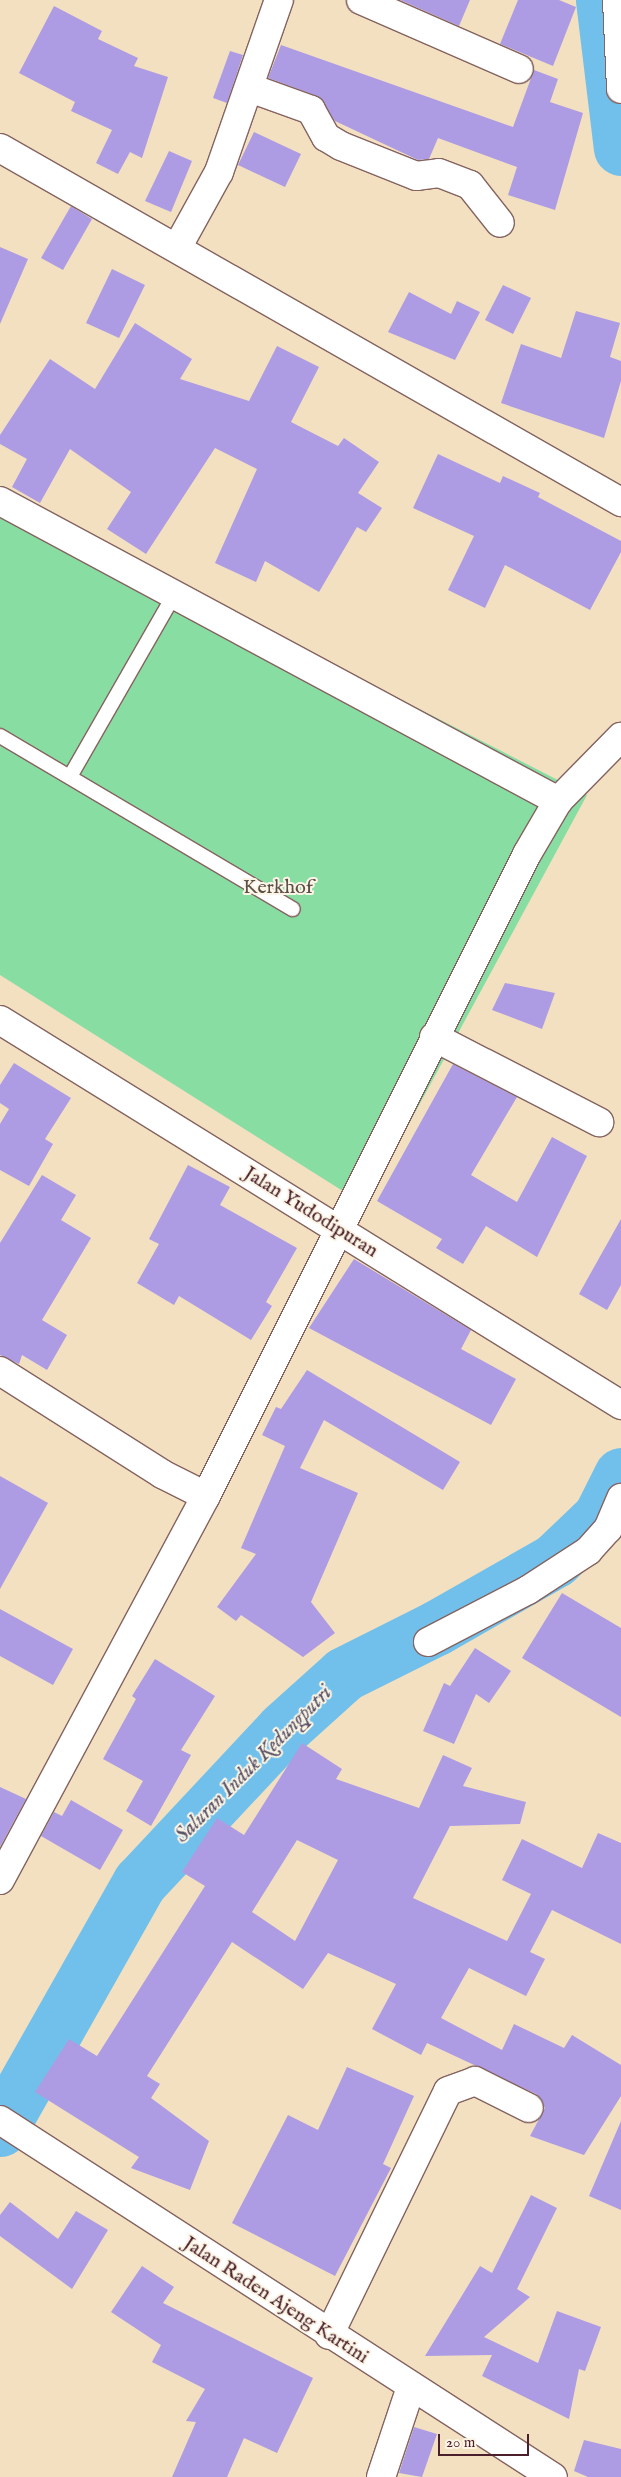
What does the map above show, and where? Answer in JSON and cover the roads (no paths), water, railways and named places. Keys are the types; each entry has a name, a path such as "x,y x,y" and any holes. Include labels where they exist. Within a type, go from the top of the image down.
{"street":[{"path":"177,248 219,172 250,88 278,0"},
{"path":"361,0 519,69"},
{"path":"617,0 621,89"},
{"path":"250,88 310,110 326,137 340,146 416,176 439,173 470,185 500,223"},
{"path":"0,148 621,502"},
{"path":"0,501 173,597 558,801"},
{"path":"0,1880 206,1496 434,1038 558,801 621,737"},
{"name":"Jalan Yudodipuran","path":"0,1020 621,1405"},
{"path":"434,1038 599,1122"},
{"path":"0,1371 162,1474 206,1496"},
{"path":"428,1642 528,1590 588,1551 608,1529 621,1498"},
{"path":"330,2336 448,2090 475,2081 529,2108"},
{"name":"Jalan Raden Ajeng Kartini","path":"0,2120 330,2336 553,2477"},
{"path":"381,2477 411,2387"}],"lane":[{"path":"71,775 173,597"},
{"path":"0,736 71,775 293,909"}],"waterway":[{"name":"Saluran Induk Kedungputri","path":"603,0 621,148"},
{"name":"Saluran Induk Kedungputri","path":"0,2129 140,1882 283,1729 344,1674 436,1628 555,1560 600,1517 621,1475"}],"park label":[{"name":"Kerkhof","path":"278,887"}]}
